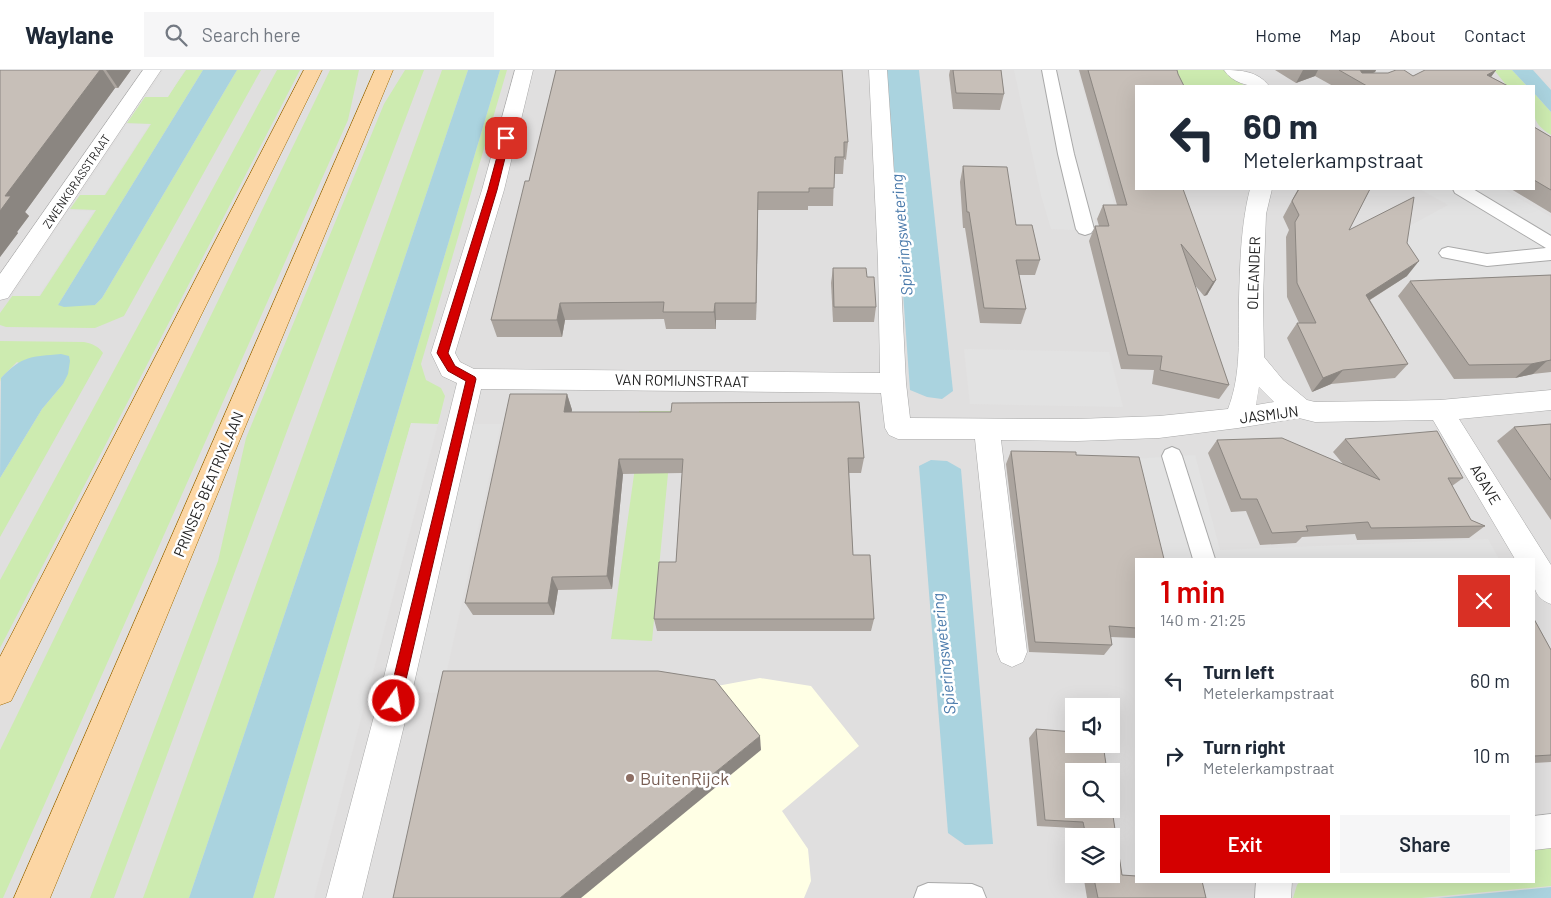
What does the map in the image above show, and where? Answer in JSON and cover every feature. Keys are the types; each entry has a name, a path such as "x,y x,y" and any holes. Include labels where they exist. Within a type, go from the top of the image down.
{"main road":[{"path":"0,690 313,70"},
{"name":"PRINSES BEATRIXLAAN","path":"32,898 384,70"}],"street":[{"name":"ZWENKGRASSTRAAT","path":"0,292 152,70"},
{"path":"344,898 394,701 471,379 452,369 443,353 493,190 524,70"},
{"path":"878,70 889,261 892,383"},
{"path":"1233,70 1257,85"},
{"name":"OLEANDER","path":"1238,418 1243,404 1252,359 1251,298 1255,214 1261,190"},
{"path":"1252,359 1274,387 1299,408"},
{"name":"VAN ROMIJNSTRAAT","path":"471,379 637,379 892,383"},
{"name":"JASMIJN","path":"892,383 898,428 1077,430 1159,426 1238,418 1299,408 1315,412 1440,410 1551,400"},
{"name":"AGAVE","path":"1440,410 1531,558"},
{"path":"987,429 1012,652"},
{"path":"1535,833 1551,831"},
{"path":"1273,898 1274,883"}],"lane":[{"path":"1049,70 1066,154 1085,229"},
{"path":"1463,190 1551,244"},
{"path":"1448,253 1488,260 1551,254"},
{"path":"1172,456 1204,558"},
{"path":"928,896 972,898"}],"shaded area":[{"path":"0,70 1551,70 1551,898 0,898"},
{"path":"163,70 185,70 168,97 146,97"},
{"path":"1014,70 1078,70 1118,219 1095,218 1097,231 1051,229 1041,195"},
{"path":"127,124 150,124 104,195 80,195"},
{"path":"1422,190 1505,190 1551,217 1551,286 1420,293 1397,257 1402,230 1448,205"},
{"path":"69,210 94,211 39,296 12,296"},
{"path":"964,349 1109,352 1123,407 970,404"},
{"path":"411,423 438,424 314,898 274,898"},
{"path":"473,424 501,424 442,693 408,692"},
{"path":"1195,455 1220,550 1488,539 1498,558 1152,558 1131,459"},
{"name":"BuitenRijck","path":"760,678 811,686 859,746 782,811 808,849 811,881 804,898 415,898 717,686"}],"green space":[{"path":"186,70 203,70 58,305 95,305 102,298 237,70 261,70 124,316 95,328 6,327 0,325 0,313 13,295 40,296 96,210 70,209 80,195 105,195 151,124 127,123 145,97 168,96"},
{"path":"277,70 300,70 0,648 0,580"},
{"path":"330,70 359,70 348,120 3,898 0,898 0,750"},
{"path":"405,70 424,70 287,431 114,898 90,898 218,561 246,438 384,104"},
{"path":"442,70 468,70 189,898 143,898"},
{"path":"500,70 507,70 421,364 426,380 441,388 445,396 438,424 411,424 275,898 253,898"},
{"path":"1177,70 1224,70 1244,85 1181,85"},
{"path":"1494,70 1512,70 1526,85 1506,85"},
{"path":"1535,94 1551,112 1551,135 1535,118"},
{"path":"0,341 84,342 95,346 103,353 0,537 0,478 42,409 63,384 17,362 1,378 0,382"},
{"path":"639,411 674,411 652,641 611,639 639,439"},
{"path":"1551,848 1551,886 1421,898 1293,898 1298,883 1535,883 1535,850"}],"water":[{"path":"203,70 237,70 102,298 95,305 64,307 58,305"},
{"path":"468,70 500,70 253,898 189,898"},
{"name":"Spieringswetering","path":"887,70 919,70 953,391 942,399 927,397 910,390"},
{"path":"1512,70 1533,70 1551,90 1551,112 1535,94 1535,85 1526,85"},
{"path":"61,354 69,356 68,374 63,384 42,409 0,478 1,378 15,365 28,358"},
{"name":"Spieringswetering","path":"931,460 947,461 961,469 993,844 965,845 948,833 919,466"},
{"path":"1551,887 1551,898 1438,898"}],"building":[{"path":"0,70 100,70 5,196 11,196 0,211"},
{"path":"556,70 842,70 848,142 844,142 844,157 835,157 834,188 809,188 809,192 758,192 756,303 715,303 714,312 663,312 664,302 560,303 557,320 491,320 525,181 529,181"},
{"path":"953,70 1001,70 1004,94 956,93"},
{"path":"1088,70 1177,70 1184,85 1135,85 1135,190 1183,190 1216,280 1213,282 1181,244 1229,385 1160,370 1162,356 1128,355 1095,226 1109,226 1103,205 1127,205"},
{"path":"1339,70 1360,70 1362,73 1388,73 1404,70 1413,76 1425,70 1496,70 1487,75 1506,85 1365,85"},
{"path":"1535,128 1551,137 1551,190 1535,181"},
{"path":"963,166 1007,167 1016,225 1032,225 1040,260 1016,260 1026,309 984,308 969,212 967,212"},
{"path":"1298,190 1369,190 1349,230 1414,197 1407,243 1419,261 1366,295 1408,364 1343,370 1323,378 1297,323 1316,323 1297,283 1295,222 1299,215 1292,201"},
{"path":"833,268 866,268 867,277 874,277 876,307 834,307"},
{"path":"1551,275 1551,360 1531,364 1469,365 1410,281"},
{"path":"510,394 567,394 564,412 671,412 672,403 859,402 864,458 848,458 853,555 870,555 874,619 654,619 659,562 676,562 683,459 619,459 607,576 552,577 548,603 465,603"},
{"path":"1551,424 1551,480 1514,427"},
{"path":"1437,431 1463,478 1448,478 1471,520 1485,526 1371,528 1368,522 1306,526 1308,531 1272,533 1257,499 1241,499 1217,440 1282,438 1380,480 1345,439"},
{"path":"1011,451 1076,452 1076,455 1139,457 1164,558 1135,558 1135,628 1109,626 1112,645 1035,642"},
{"path":"1535,621 1551,650 1551,755 1535,756"},
{"name":"BuitenRijck","path":"443,671 658,671 715,680 760,736 560,898 393,898"},
{"path":"1036,729 1065,731 1065,753 1104,753 1106,763 1065,763 1065,818 1113,818 1115,828 1084,828 1083,822 1045,820"},
{"path":"1120,862 1122,875 1135,876 1135,883 1202,883 1206,898 1098,898 1095,883 1120,883"}],"place":[{"name":"BuitenRijck","path":"630,778"}],"route":[{"path":"394,701 471,379 452,369 443,353 493,190 506,138"}]}
